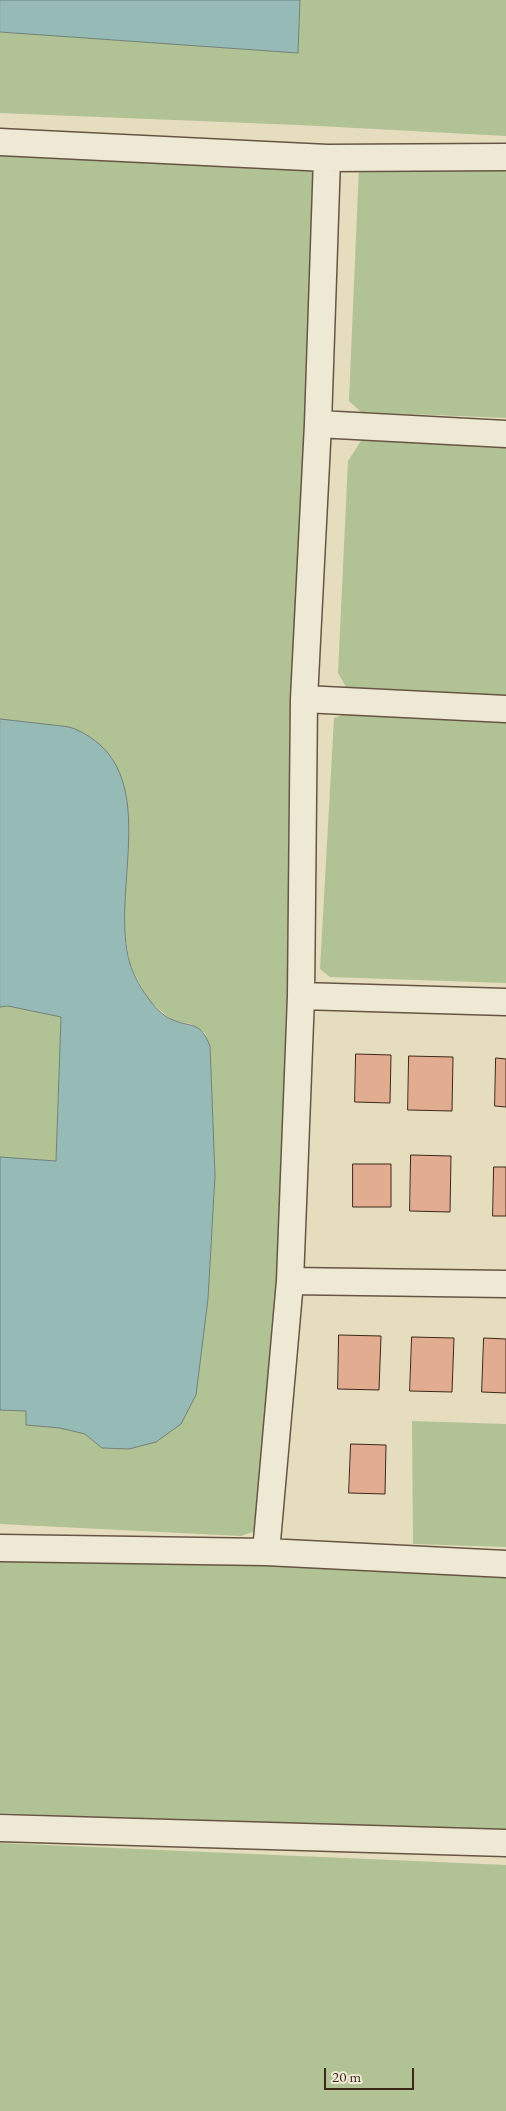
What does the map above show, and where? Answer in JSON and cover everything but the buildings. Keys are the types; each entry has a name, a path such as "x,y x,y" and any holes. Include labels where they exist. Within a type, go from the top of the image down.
{"street":[{"path":"0,142 327,158 506,157"},
{"path":"266,1552 290,1281 301,996 304,699 318,424 327,158"},
{"path":"318,424 506,434"},
{"path":"304,699 506,709"},
{"path":"301,996 506,1002"},
{"path":"290,1281 506,1284"},
{"path":"0,1548 266,1552 506,1564"},
{"path":"0,1828 506,1843"}],"green space":[{"path":"300,0 506,0 506,136 299,125 0,113 0,32 298,53"},
{"path":"0,134 326,153 285,1493 278,1510 265,1526 241,1536 0,1524 0,1410 26,1411 26,1425 60,1428 85,1434 103,1448 129,1449 156,1442 181,1424 208,1299 215,1176 210,1046 205,1033 191,1024 172,1020 149,1001 130,965 124,929 74,728 0,719"},
{"path":"506,157 506,418 361,412 349,401 359,167"},
{"path":"378,434 506,439 506,697 365,691 346,687 338,673 348,461 361,441"},
{"path":"351,712 506,718 506,983 330,977 320,969 334,718"},
{"path":"8,1006 61,1017 56,1161 0,1157 0,1007"},
{"path":"412,1421 506,1424 506,1547 413,1544"},
{"path":"0,1544 506,1565 506,1836 0,1813"},
{"path":"0,1843 506,1865 506,2111 0,2111"}],"water":[{"path":"0,0 300,0 298,53 0,32"},
{"path":"0,719 64,726 75,729 103,748 119,772 127,801 129,834 125,934 130,964 141,988 159,1011 173,1020 199,1029 210,1046 215,1176 208,1299 196,1395 181,1424 156,1442 129,1449 102,1448 85,1434 60,1428 26,1425 26,1411 0,1410 0,1157 56,1161 61,1017 8,1006 0,1007"}]}
